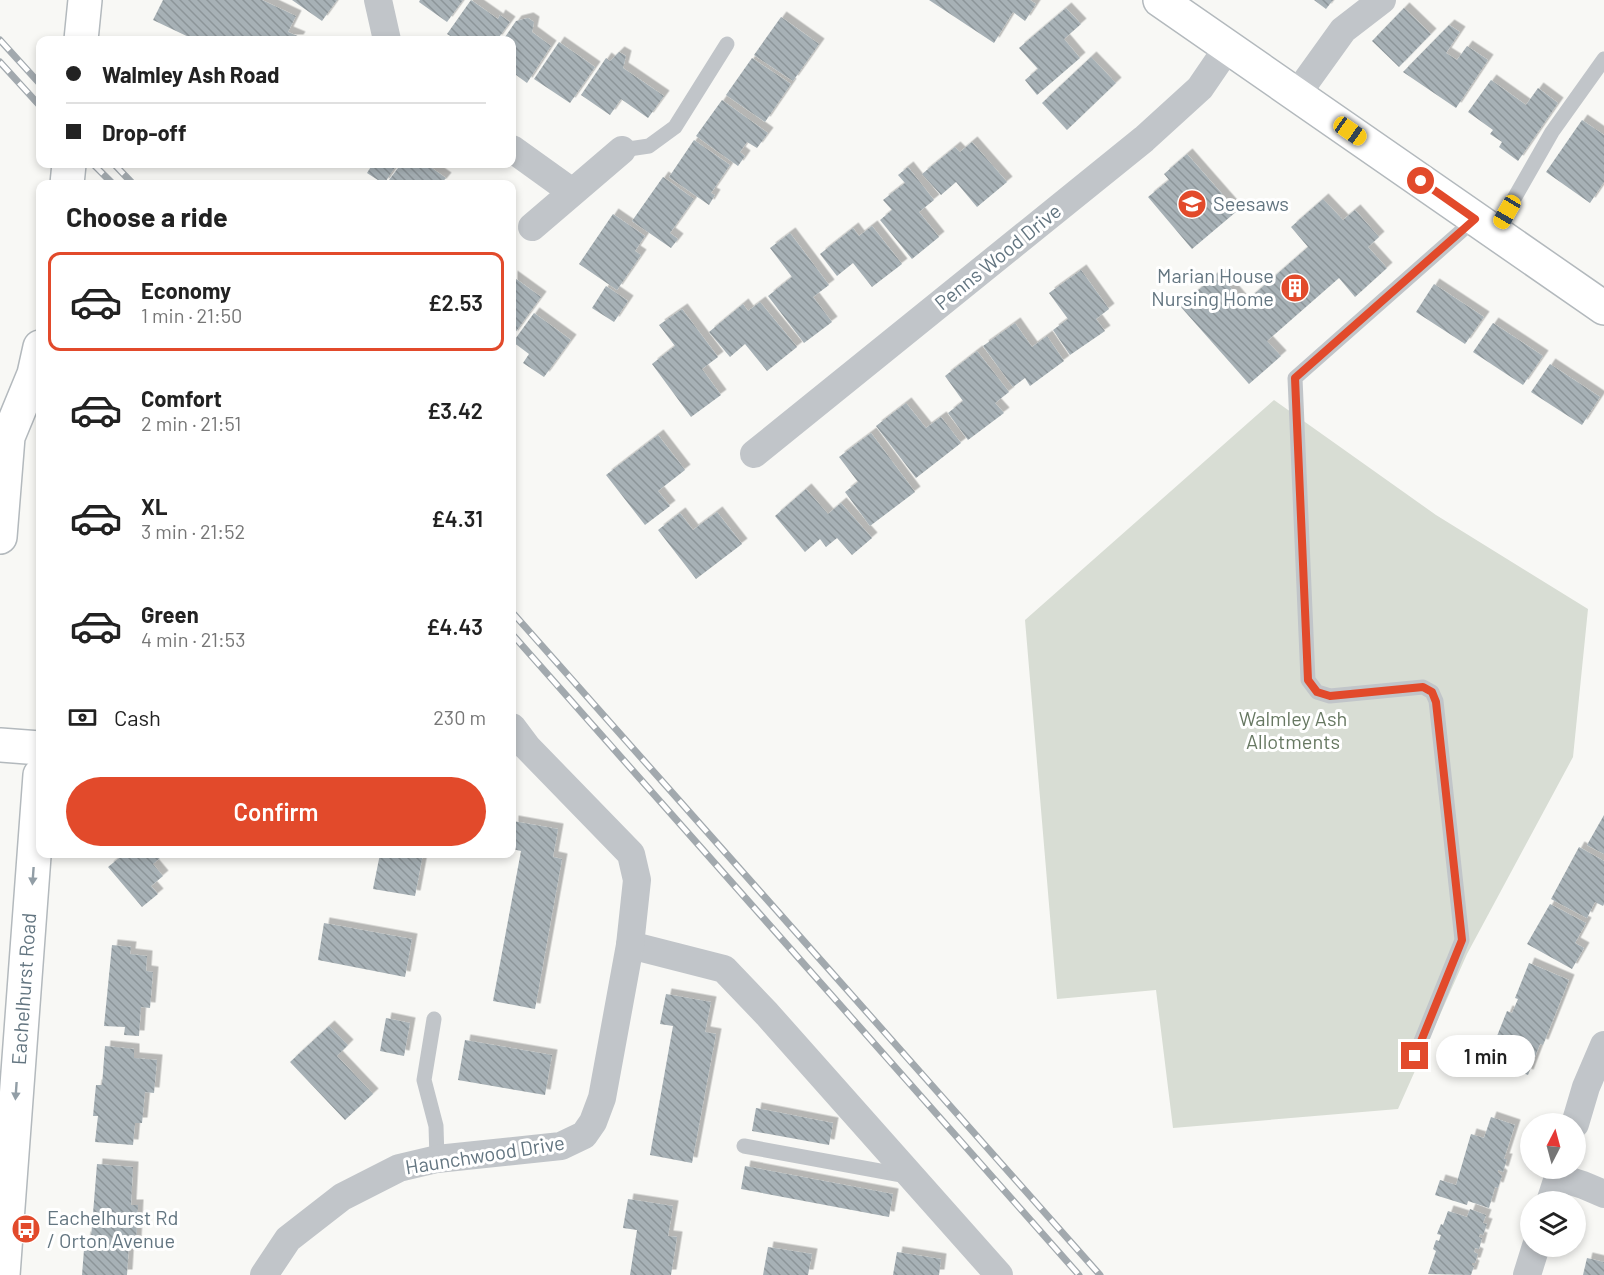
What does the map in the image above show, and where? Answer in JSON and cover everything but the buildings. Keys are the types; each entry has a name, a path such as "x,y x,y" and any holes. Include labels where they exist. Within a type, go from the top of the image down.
{"main road":[{"path":"1160,0 1604,308"},
{"path":"0,537 9,437 36,365"},
{"path":"0,745 36,748"},
{"name":"Eachelhurst Road","path":"3,1275 36,829"}],"street":[{"path":"378,0 386,36"},
{"path":"1297,94 1343,30 1382,0"},
{"name":"Penns Wood Drive","path":"754,454 1144,139 1200,88 1228,46"},
{"path":"532,227 622,150"},
{"path":"516,152 572,192"},
{"name":"Haunchwood Drive","path":"264,1275 288,1239 342,1197 399,1168 437,1159 561,1146 584,1135 593,1122 602,1098 630,945 637,880 631,854 516,735"},
{"path":"630,945 724,969 767,1014 999,1275"},
{"path":"1578,1113 1586,1087 1604,1046"},
{"path":"1556,1182 1583,1185 1604,1194"},
{"path":"1527,1275 1533,1257"}],"lane":[{"path":"622,150 649,146 675,127 727,44"},
{"path":"1415,1056 1462,940 1436,702 1432,692 1423,687 1330,696 1317,692 1308,680 1295,378 1485,225 1604,59"},
{"path":"435,1020 424,1080 436,1126 437,1159"},
{"path":"744,1146 910,1176"}],"green space":[{"name":"Walmley Ash Allotments","path":"1274,400 1436,515 1588,609 1573,757 1467,954 1398,1109 1173,1128 1156,990 1057,999 1025,620"}],"railway":[{"path":"0,40 36,80"},
{"path":"0,62 36,102"},
{"path":"97,168 109,180"},
{"path":"118,168 129,180"},
{"path":"516,617 1100,1275"},
{"path":"516,639 1079,1275"}],"place":[{"name":"Seesaws","path":"1192,204"},
{"name":"Marian House Nursing Home","path":"1295,288"},
{"name":"Eachelhurst Rd / Orton Avenue","path":"26,1229"}],"route":[{"path":"1415,1056 1462,940 1436,702 1432,692 1423,687 1330,696 1317,692 1308,680 1295,378 1475,219 1421,181"}]}
